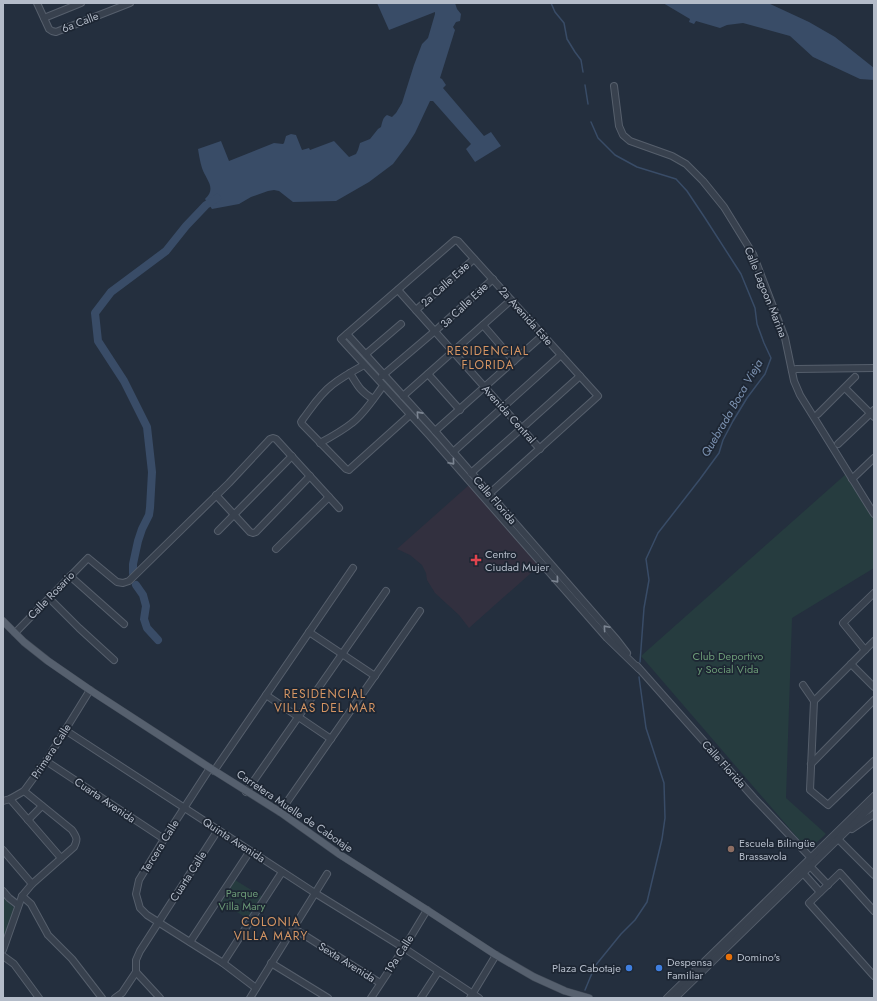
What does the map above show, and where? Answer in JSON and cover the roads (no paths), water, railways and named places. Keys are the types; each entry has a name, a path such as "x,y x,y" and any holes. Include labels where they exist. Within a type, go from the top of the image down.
{"main road":[{"name":"Carretera Muelle de Cabotaje","path":"3,622 24,642 48,661 90,690 246,792 280,812 339,854 496,956 534,977 565,991 589,998"}],"street":[{"path":"37,3 44,18 81,3"},
{"name":"6a Calle","path":"44,18 49,29 56,32 130,3"},
{"name":"Calle Lagoon Marina","path":"614,86 619,126 623,135 630,141 672,156 686,164 703,181 724,207 753,254 785,338 794,381 800,395 874,514"},
{"name":"2a Avenida Este","path":"398,290 455,240 458,241 493,279 598,396 540,448"},
{"name":"2a Calle Este","path":"416,310 474,259"},
{"name":"3a Calle Este","path":"378,380 493,279"},
{"path":"347,334 398,290"},
{"name":"Avenida Central","path":"398,290 540,448"},
{"path":"403,396 511,300"},
{"path":"366,354 401,324"},
{"path":"483,325 514,361"},
{"name":"Calle Florida","path":"640,669 607,638 429,435 341,339 347,334 366,354 617,640 640,669 754,798 810,858"},
{"path":"435,431 542,335"},
{"path":"453,452 561,355"},
{"path":"364,365 331,386 316,401 302,424 346,469 349,470 410,415"},
{"path":"792,371 796,369 874,368"},
{"path":"350,373 364,394 373,400"},
{"path":"428,374 460,410"},
{"path":"471,473 580,376"},
{"path":"818,414 855,377"},
{"path":"320,443 354,422 383,386"},
{"path":"838,444 873,414 845,388"},
{"path":"310,476 256,532 253,533 250,532 216,495 270,439 273,438 276,439 292,456 339,508"},
{"path":"489,494 540,448"},
{"path":"218,532 292,456"},
{"path":"852,479 874,458"},
{"name":"Calle Rosario","path":"15,633 88,558 117,582 123,583 129,581 216,495"},
{"path":"276,549 329,497"},
{"name":"Tercera Calle","path":"256,988 223,963 147,915 140,908 136,894 139,880 184,808 266,695 353,568"},
{"path":"70,576 124,624"},
{"path":"246,792 386,591"},
{"path":"865,650 843,624 874,593"},
{"path":"49,598 114,660"},
{"path":"280,812 420,611"},
{"path":"309,632 375,676"},
{"path":"814,700 874,641"},
{"path":"851,664 874,687"},
{"path":"803,685 814,700 810,790 828,805 874,761"},
{"name":"Primera Calle","path":"3,801 10,799 24,791 46,761 90,690"},
{"path":"266,695 331,739"},
{"path":"811,764 874,700"},
{"name":"Quinta Avenida","path":"65,730 282,872 404,948 471,996 479,998"},
{"name":"Cuarta Avenida","path":"46,761 164,839"},
{"path":"3,950 22,896 32,884 74,847 77,837 72,830 24,791"},
{"path":"667,998 803,873 874,796"},
{"path":"10,799 61,858"},
{"path":"675,998 810,858 874,804"},
{"path":"28,820 42,806"},
{"path":"836,837 872,818"},
{"name":"Cuarta Calle","path":"136,972 136,960 140,951 218,830"},
{"path":"836,837 874,875"},
{"path":"3,850 32,884"},
{"path":"190,942 250,851"},
{"path":"810,866 828,885"},
{"path":"223,963 282,872"},
{"path":"803,873 820,892"},
{"path":"874,911 840,873 809,903 874,976"},
{"path":"250,998 327,874"},
{"path":"3,892 18,905"},
{"path":"22,896 31,904 48,935 72,959 102,998"},
{"name":"19a Calle","path":"370,998 404,948 427,910"},
{"name":"Sexta Avenida","path":"293,928 380,984"},
{"path":"3,956 14,964 39,998"},
{"path":"471,996 496,956"},
{"path":"271,963 328,998"},
{"path":"115,998 122,993 136,972 160,998"},
{"path":"421,998 438,972"}],"water":[{"path":"377,3 455,3 461,14 460,21 456,22 453,27 455,30 440,78 446,85 443,88 484,136 491,132 501,146 475,162 466,149 471,144 433,101 430,101 415,133 393,164 369,182 336,201 293,202 279,191 274,190 251,197 239,204 212,209 205,199 210,191 210,184 202,168 198,149 221,141 229,161 274,143 283,144 286,136 291,134 296,135 302,150 309,148 310,150 334,141 349,157 356,154 360,143 370,139 381,127 383,120 387,115 392,117 396,113 402,103 422,44 428,38 435,12 389,30"},
{"path":"663,3 768,3 809,22 835,37 874,68 874,80 860,79 813,57 790,36 743,23 727,25 720,28 696,21 694,24 689,22 690,19"}],"waterway":[{"name":"Quebrada Boca Vieja","path":"551,3 555,12 564,23 567,39 581,60 583,72"},
{"name":"Quebrada Boca Vieja","path":"585,85 588,104"},
{"name":"Quebrada Boca Vieja","path":"591,122 598,138 615,155 637,167 676,179 687,191 741,274 755,308 757,324 771,358 765,374 747,398 733,421 723,440 719,453 658,533 646,559 649,580 644,608 640,662"},
{"path":"133,573 133,564 138,541 149,515 150,508 152,472 147,427 124,381 98,341 95,313 111,292 166,251 186,226 206,205 217,198"},
{"path":"136,585 143,595 146,606 144,619 147,628 158,640"},
{"name":"Quebrada Boca Vieja","path":"585,990 595,966 621,934 635,920 647,902 662,839 665,818 664,783 646,728 639,677"}],"place":[{"name":"Centro Ciudad Mujer","path":"476,560"},
{"name":"Escuela Bilingüe Brassavola","path":"731,849"},
{"name":"Domino's","path":"729,957"},
{"name":"Plaza Cabotaje","path":"629,968"},
{"name":"Despensa Familiar","path":"659,968"}],"district":[{"name":"RESIDENCIAL FLORIDA","path":"488,358"},
{"name":"RESIDENCIAL VILLAS DEL MAR","path":"325,701"},
{"name":"COLONIA VILLA MARY","path":"271,929"}],"park label":[{"name":"Club Deportivo y Social Vida","path":"728,662"},
{"name":"Parque Villa Mary","path":"242,899"}]}
